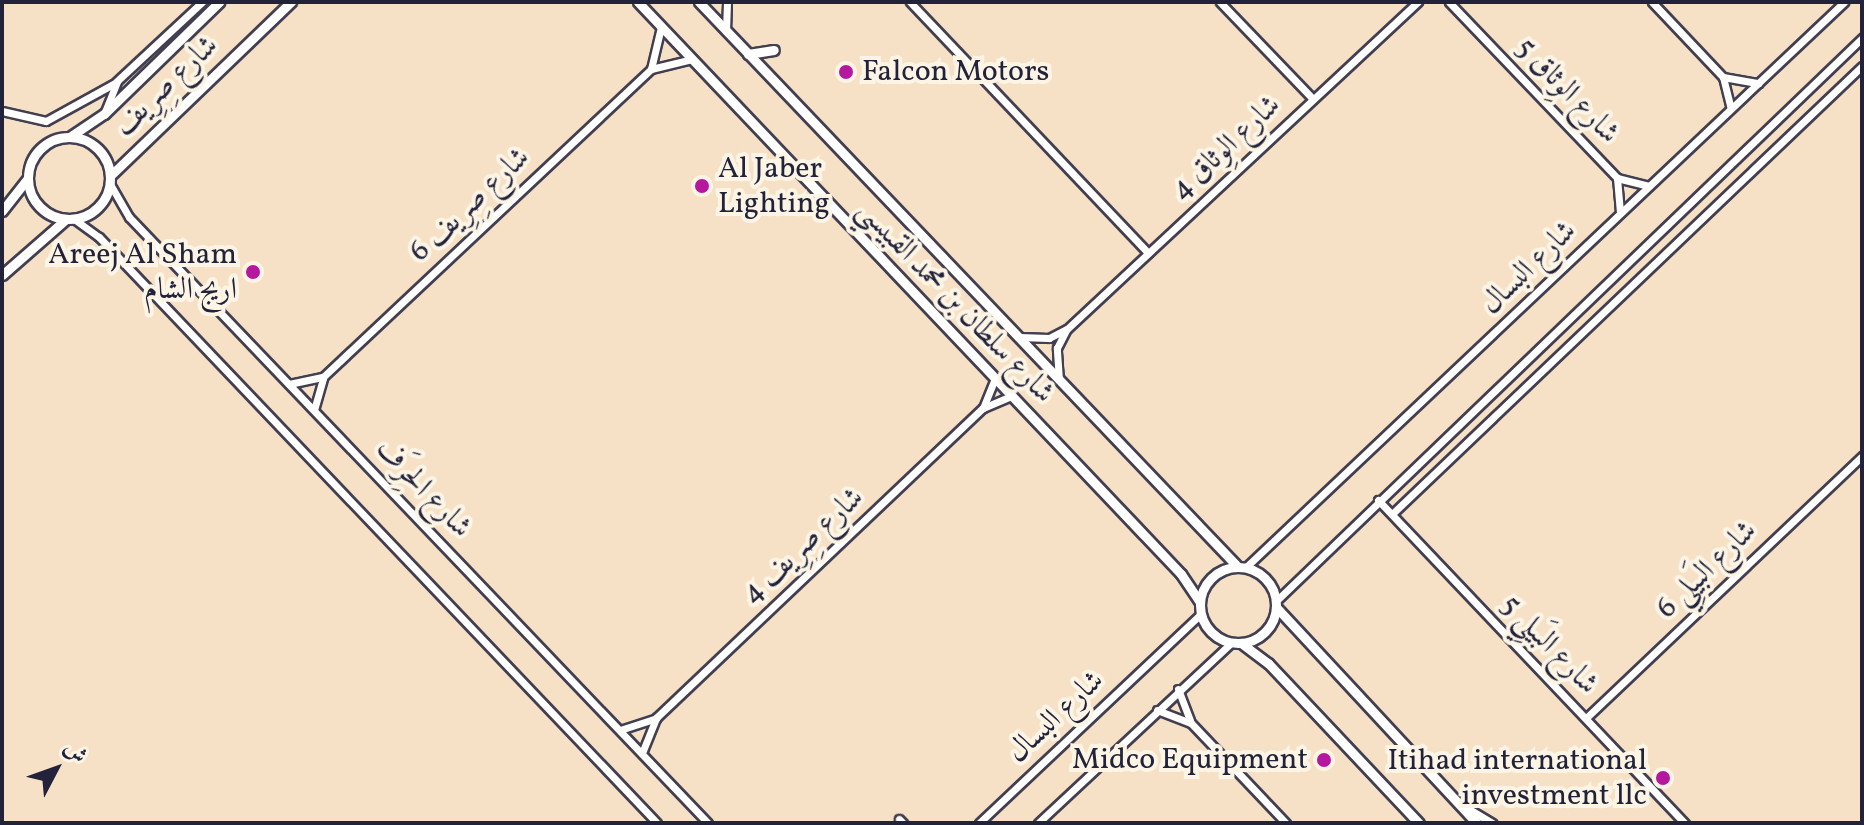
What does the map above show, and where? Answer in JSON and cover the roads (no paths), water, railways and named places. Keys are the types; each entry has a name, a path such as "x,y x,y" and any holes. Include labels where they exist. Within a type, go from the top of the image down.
{"main road":[{"name":"شارع صِرِيف","path":"70,137 104,114 219,2"},
{"name":"شارع صِرِيف","path":"110,180 291,2"},
{"name":"شارع سلطان بن محمد القبيسي","path":"638,2 1181,574 1200,602"},
{"name":"شارع سلطان بن محمد القبيسي","path":"699,2 1059,381 1242,567"},
{"path":"748,54 774,50"},
{"path":"2,211 28,178 37,153 70,137 93,145 110,180 98,208 70,219 2,275"},
{"path":"28,178 44,210 70,219"},
{"path":"1419,823 1268,663 1236,642 1214,634 1201,614 1200,602 1212,577 1242,567 1265,577 1276,604 1477,823"},
{"path":"1236,642 1267,630 1276,604"}],"street":[{"path":"2,111 46,121 117,81 202,2"},
{"path":"726,31 727,2"},
{"path":"910,2 1148,253"},
{"path":"1220,2 1313,99"},
{"name":"شارع الوِثاق 4","path":"1067,329 1418,2"},
{"name":"شارع الوِثاق 5","path":"1449,2 1617,178 1649,186"},
{"path":"1652,2 1723,77 1731,108"},
{"name":"شارع البسال","path":"1242,567 1844,2"},
{"path":"651,69 661,27"},
{"path":"1276,604 1378,500 1862,38"},
{"name":"شارع صِرِيف 6","path":"323,377 651,69 692,59"},
{"path":"1392,514 1862,66"},
{"path":"1723,77 1758,83"},
{"path":"104,114 117,81"},
{"name":"شارع الوِثاق 5","path":"1617,178 1620,213"},
{"name":"شارع الحِرَف","path":"110,180 129,217 708,823"},
{"name":"شارع الحِرَف","path":"70,219 99,237 657,823"},
{"path":"1017,337 1049,338 1067,329"},
{"path":"1059,381 1057,348 1067,329"},
{"path":"289,384 323,377 314,410"},
{"name":"شارع صِرِيف 4","path":"983,408 995,379"},
{"name":"شارع صِرِيف 4","path":"642,753 656,718 983,408 1011,396"},
{"name":"شارع البَيلِي 6","path":"1586,718 1862,456"},
{"name":"شارع البَيلِي 5","path":"1378,500 1685,823"},
{"name":"شارع البسال","path":"979,823 1201,614"},
{"path":"1038,823 1178,689 1236,642"},
{"path":"1178,689 1191,723 1286,823"},
{"path":"1157,710 1191,723"},
{"name":"شارع صِرِيف 4","path":"620,730 656,718"},
{"path":"1455,801 1492,823"}],"place":[{"name":"Falcon Motors","path":"846,72"},
{"name":"Al Jaber Lighting","path":"702,186"},
{"name":"Areej Al Sham اريج الشام","path":"253,272"},
{"name":"Midco Equipment","path":"1324,760"},
{"name":"Itihad international investment llc","path":"1663,778"}]}
